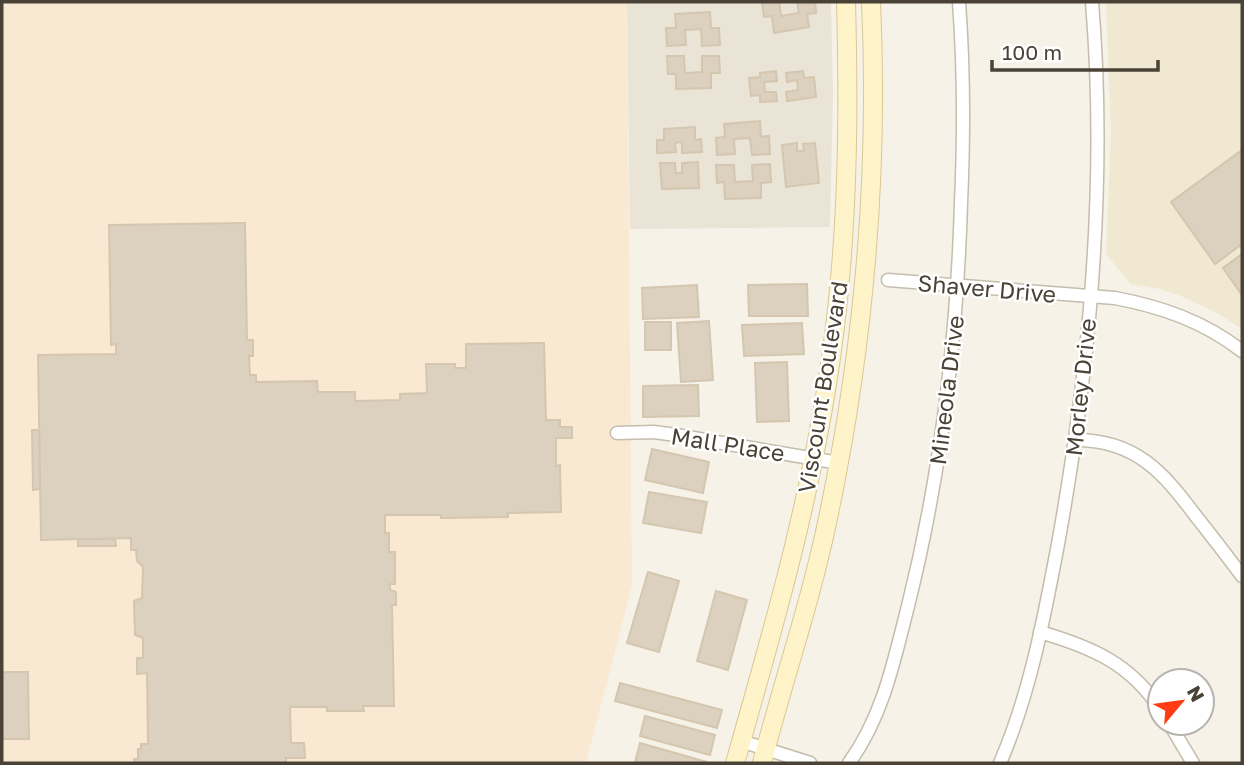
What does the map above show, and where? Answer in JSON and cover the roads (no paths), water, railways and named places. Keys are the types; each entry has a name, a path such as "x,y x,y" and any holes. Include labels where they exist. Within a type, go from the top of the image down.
{"main road":[{"name":"Viscount Boulevard","path":"735,763 796,542 834,335 843,242 848,120 846,2"},
{"name":"Viscount Boulevard","path":"764,756 814,576 839,463 860,334 869,244 873,148 871,2"},
{"path":"843,242 869,244"}],"street":[{"name":"Mineola Drive","path":"849,763 868,734 888,682 925,534 946,397 958,286 964,111 959,2"},
{"name":"Morley Drive","path":"1000,763 1021,705 1040,632 1076,440 1090,297 1096,179 1096,77 1092,2"},
{"name":"Shaver Drive","path":"888,279 1115,298 1149,304 1185,316 1213,330 1242,351"},
{"name":"Mall Place","path":"617,433 676,435 839,463"},
{"path":"1076,440 1118,446 1151,464 1175,488 1242,576"},
{"path":"1040,632 1103,654 1146,691"},
{"path":"1177,737 1193,763"},
{"path":"741,741 764,756 810,763"}]}
